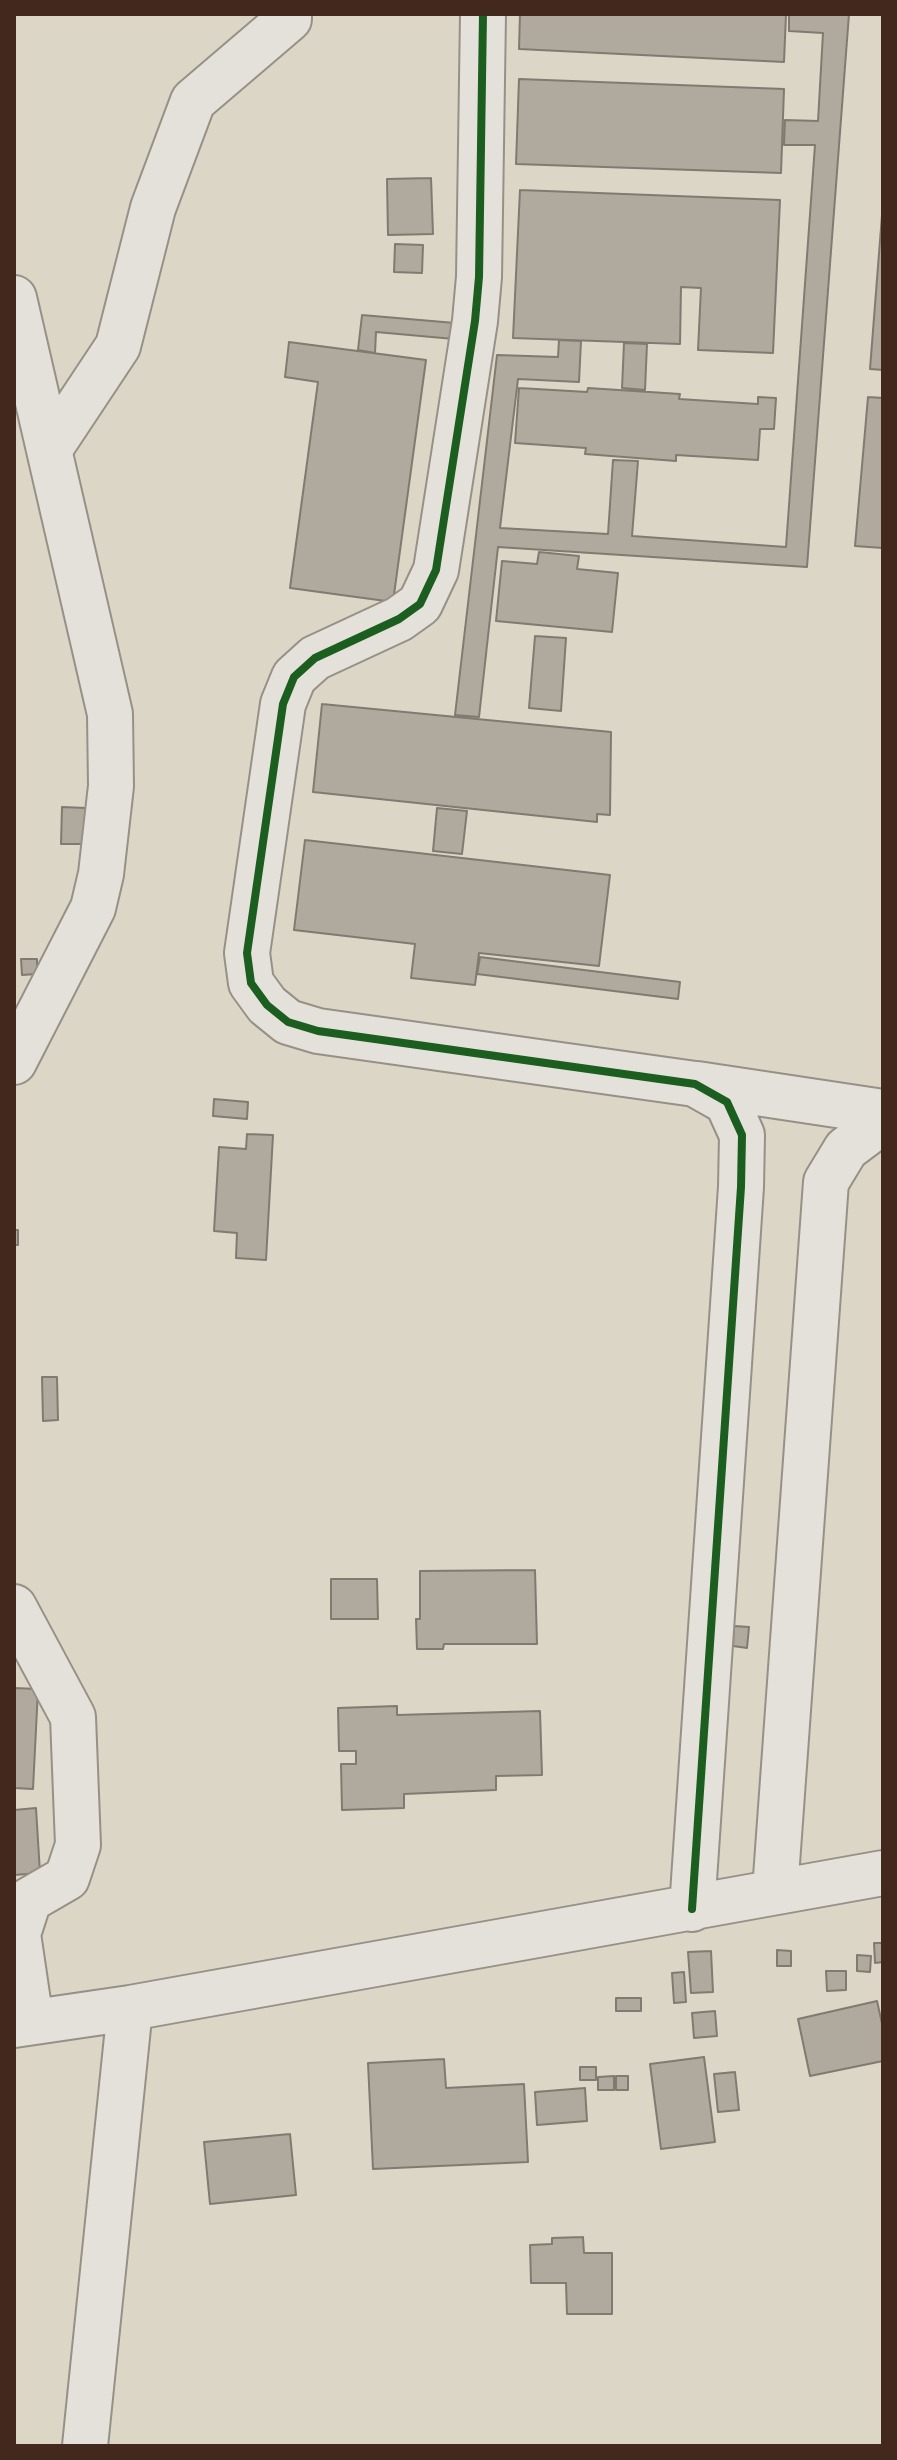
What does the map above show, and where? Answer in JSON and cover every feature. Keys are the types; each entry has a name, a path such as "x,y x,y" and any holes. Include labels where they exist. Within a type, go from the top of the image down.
{"street":[{"path":"49,450 118,346 153,208 193,101 289,19 289,14"},
{"path":"483,14 479,277 475,321 436,570 420,604 399,619 315,658 294,677 283,704 247,953 251,983 267,1005 288,1022 318,1031 883,1112"},
{"path":"14,298 110,714 111,786 101,874 93,908 14,1062"},
{"path":"692,1909 742,1135 727,1102 695,1084"},
{"path":"775,1891 826,1182 846,1149 883,1124"},
{"path":"14,1607 73,1717 78,1845 67,1878 29,1900 16,1934 22,2023 130,2008 883,1873"},
{"path":"85,2446 130,2008"}],"building":[{"path":"520,14 786,14 784,62 519,49"},
{"path":"789,14 849,14 807,567 498,547 479,717 455,715 497,355 558,357 559,340 581,341 579,382 518,379 500,528 608,534 613,460 638,461 632,536 786,547 815,145 784,145 785,120 818,121 823,33 789,31"},
{"path":"519,79 784,89 781,173 516,164"},
{"path":"431,178 433,234 388,235 387,179"},
{"path":"520,190 780,200 773,353 698,350 701,288 681,287 680,344 513,338"},
{"path":"883,215 883,370 870,369"},
{"path":"395,244 423,245 422,273 394,272"},
{"path":"362,315 455,323 454,339 376,332 375,353 358,350"},
{"path":"289,342 426,360 393,602 290,588 318,382 285,377"},
{"path":"624,343 647,344 645,390 622,388"},
{"path":"519,388 587,392 588,388 680,394 679,399 758,404 758,397 776,398 774,429 760,429 758,460 676,455 676,461 585,454 586,448 515,443"},
{"path":"868,397 883,398 883,548 855,546"},
{"path":"539,552 579,556 577,569 618,573 612,632 496,621 502,561 537,564"},
{"path":"535,636 566,638 561,711 529,708"},
{"path":"322,704 611,732 610,815 597,814 597,822 313,792"},
{"path":"62,807 86,808 86,844 61,844"},
{"path":"437,808 467,811 462,854 433,851"},
{"path":"305,840 610,875 599,966 479,953 475,985 411,978 415,944 294,930"},
{"path":"480,957 680,982 678,999 477,974"},
{"path":"21,959 37,959 37,974 22,975"},
{"path":"214,1099 248,1102 247,1119 213,1116"},
{"path":"247,1134 273,1135 266,1260 236,1258 237,1233 214,1231 219,1147 246,1149"},
{"path":"14,1230 18,1230 18,1245 14,1245"},
{"path":"42,1377 57,1377 58,1420 43,1421"},
{"path":"535,1570 537,1644 444,1644 443,1649 417,1649 420,1571"},
{"path":"331,1579 377,1579 378,1619 331,1619"},
{"path":"734,1626 749,1627 747,1648 733,1646"},
{"path":"14,1688 38,1689 33,1789 14,1788"},
{"path":"397,1706 397,1715 540,1711 542,1775 496,1776 496,1790 404,1794 404,1808 342,1810 341,1764 356,1764 356,1751 339,1751 338,1708"},
{"path":"36,1808 40,1873 14,1875 14,1810"},
{"path":"874,1943 883,1943 883,1962 875,1963"},
{"path":"777,1950 791,1951 791,1966 777,1966"},
{"path":"711,1951 713,1992 691,1993 688,1952"},
{"path":"857,1955 871,1956 870,1972 857,1971"},
{"path":"826,1971 846,1971 846,1990 827,1991"},
{"path":"684,1972 686,2002 674,2003 672,1973"},
{"path":"616,1998 641,1998 641,2011 616,2011"},
{"path":"877,2001 883,2028 883,2061 810,2076 798,2019"},
{"path":"715,2011 717,2036 694,2038 692,2013"},
{"path":"704,2057 715,2142 661,2149 650,2064"},
{"path":"444,2059 446,2088 524,2084 528,2162 373,2169 368,2063"},
{"path":"580,2067 596,2067 596,2080 580,2080"},
{"path":"735,2072 739,2110 718,2112 714,2074"},
{"path":"614,2076 614,2090 598,2090 598,2077"},
{"path":"616,2076 628,2076 628,2090 616,2090"},
{"path":"585,2088 587,2121 537,2125 535,2092"},
{"path":"290,2134 296,2195 210,2204 204,2142"},
{"path":"583,2237 584,2253 612,2253 612,2314 567,2314 566,2283 531,2283 530,2245 552,2244 552,2238"}],"cycle path":[{"path":"483,14 479,277 475,321 436,570 420,604 399,619 315,658 294,677 283,704 247,953 251,983 267,1005 288,1022 318,1031 695,1084 727,1102 742,1135 741,1187 692,1909"}]}
